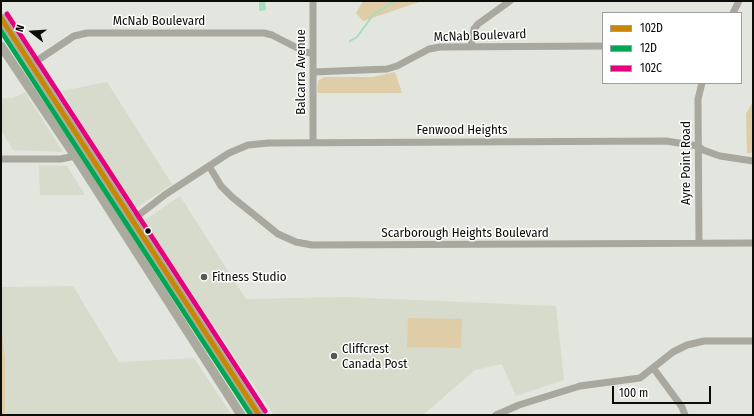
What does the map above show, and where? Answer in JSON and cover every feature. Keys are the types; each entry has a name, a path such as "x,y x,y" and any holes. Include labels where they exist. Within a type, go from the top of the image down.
{"main road":[{"path":"1,18 259,415"},
{"path":"1,46 122,228 241,415"}],"street":[{"name":"Balcarra Avenue","path":"313,1 313,143"},
{"path":"471,46 474,29 478,24 510,1"},
{"path":"734,12 739,1"},
{"name":"McNab Boulevard","path":"32,64 74,36 88,33 264,33 272,35 305,52 313,53"},
{"name":"McNab Boulevard","path":"314,72 387,69 397,66 428,49 440,47 602,46"},
{"name":"Ayre Point Road","path":"699,243 698,99 702,84"},
{"name":"Fenwood Heights","path":"122,228 132,219 209,166 229,153 248,145 313,143 666,141 698,146 703,150 720,156 753,161"},
{"path":"1,158 61,159 75,156"},
{"name":"Scarborough Heights Boulevard","path":"209,166 222,186 232,197 278,234 296,242 312,245 753,244"},
{"path":"496,415 519,405 580,386 640,378 654,369 673,352 687,344 704,341 753,341"},
{"path":"654,369 682,407 685,415"}],"shaded area":[{"path":"259,1 265,1 266,10 259,11"},
{"path":"363,1 422,1 363,21 356,13"},
{"path":"395,72 402,93 317,93 318,81 324,77 373,77"},
{"path":"107,82 172,184 135,209 107,167 62,91"},
{"path":"25,92 63,152 13,150 1,130 1,98 13,98"},
{"path":"753,101 753,153 747,153 746,114"},
{"path":"39,165 67,166 85,195 40,195"},
{"path":"180,196 246,299 346,297 556,306 564,380 516,396 502,364 475,370 423,415 274,415 143,221"},
{"path":"73,286 119,362 194,358 232,415 5,415 5,358 1,322 1,287"},
{"path":"408,318 462,319 461,348 407,347"},
{"path":"1,322 5,358 5,415 1,415"}],"waterway":[{"path":"350,41 357,37 373,15 395,1"}],"transit line":[{"name":"102C","path":"7,14 265,411"},
{"name":"102D","path":"1,18 259,415"},
{"name":"12D","path":"1,31 251,415"}],"place":[{"name":"Fitness Studio","path":"204,277"},
{"name":"Cliffcrest Canada Post","path":"334,356"}]}
